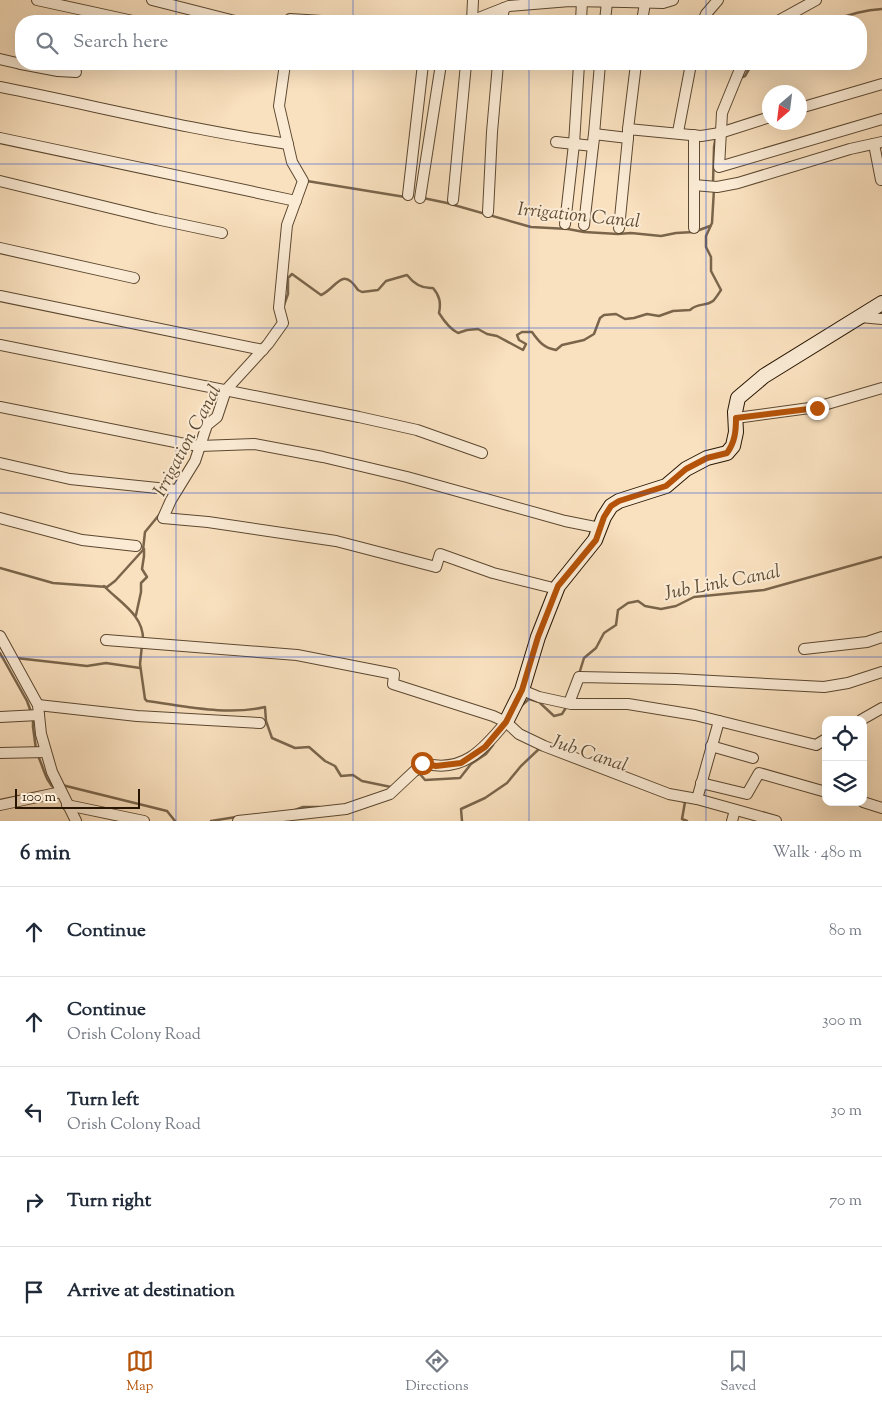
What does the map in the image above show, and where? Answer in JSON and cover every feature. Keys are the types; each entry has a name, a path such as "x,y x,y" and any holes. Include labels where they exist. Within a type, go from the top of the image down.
{"street":[{"path":"37,0 106,15"},
{"path":"152,0 211,15"},
{"path":"471,15 472,0"},
{"path":"706,15 718,0"},
{"path":"789,15 816,0"},
{"path":"486,15 509,6 586,1 667,1"},
{"path":"582,15 586,1"},
{"path":"606,15 608,2"},
{"path":"643,15 645,2"},
{"path":"503,15 504,8"},
{"path":"0,59 15,63"},
{"path":"53,70 76,72"},
{"path":"284,70 279,106 292,162 303,181 286,235 279,308 283,323 263,350 226,390 217,417 207,424 195,461 163,518 208,522 336,541 436,567 440,554 493,573 556,589"},
{"path":"408,195 422,70"},
{"path":"420,198 440,70"},
{"path":"453,200 465,70"},
{"path":"488,212 497,70"},
{"path":"565,224 574,144 578,70"},
{"path":"584,225 599,70"},
{"path":"619,228 635,70"},
{"path":"678,132 690,70"},
{"path":"740,70 722,112 716,134 719,167 882,119"},
{"path":"807,106 882,84"},
{"path":"0,87 101,107 209,132 288,144"},
{"path":"593,146 594,134 678,132 694,135 716,134 762,120"},
{"path":"694,135 694,228"},
{"path":"0,138 296,201"},
{"path":"556,142 593,146"},
{"path":"694,185 717,187 738,183 878,143 881,180"},
{"path":"0,181 222,233"},
{"path":"0,248 134,278"},
{"path":"0,296 263,350"},
{"path":"238,821 346,809 390,794 422,763 436,766 461,763 485,747 506,722 522,690 538,637 556,589 596,540 604,517 611,506 619,501 666,486 686,469 707,458 727,453 733,446 736,432 738,398 764,376 882,302"},
{"path":"860,317 882,319"},
{"path":"0,345 359,417 417,430 482,453"},
{"path":"736,418 817,408 882,388"},
{"path":"0,407 200,446 254,444 323,457 417,480 565,521 600,528"},
{"path":"0,463 70,479 177,490"},
{"path":"0,518 82,540 136,546"},
{"path":"0,636 38,710 41,734 52,772 76,821"},
{"path":"804,649 867,642 882,637"},
{"path":"106,640 297,655 394,674 393,684 493,716 506,722 519,734 587,764 670,794 697,799 776,821"},
{"path":"569,704 579,677 676,679 824,687 848,683 882,672"},
{"path":"522,690 539,698 569,704 628,704 720,721 816,745 822,741"},
{"path":"867,717 882,708"},
{"path":"0,717 38,710 260,723"},
{"path":"697,799 711,746 720,721"},
{"path":"711,746 753,758"},
{"path":"0,753 46,752"},
{"path":"701,783 747,794 759,773 822,791"},
{"path":"0,805 61,792"},
{"path":"867,803 882,808"},
{"path":"68,805 144,821"},
{"path":"732,821 735,810"}],"waterway":[{"name":"Irrigation Canal","path":"850,15 882,9"},
{"name":"Irrigation Canal","path":"740,78 745,76 748,70"},
{"name":"Irrigation Canal","path":"713,183 716,136"},
{"name":"Irrigation Canal","path":"307,181 405,197"},
{"name":"Irrigation Canal","path":"284,305 288,294 288,278 292,274 321,295 343,279 348,279 362,292 378,290 386,281 407,275 418,285 425,288 433,288 439,300 439,313 447,324 458,333 478,329 487,334 497,336 523,350 526,344 519,340 517,335 522,332 532,332 542,344 556,350 562,345 584,340 594,334 600,318 604,315 616,314 625,319 647,314 659,316 673,311 690,310 696,306 713,301 721,290 711,271 711,257 706,247 706,236 712,223 714,189"},
{"name":"Irrigation Canal","path":"423,198 531,227 661,236 694,232 710,226"},
{"name":"Irrigation Canal","path":"0,568 53,583 107,587 115,581 143,550 145,532 159,515"},
{"name":"Jub Link Canal","path":"136,615 141,583 147,577 142,569 144,549"},
{"name":"Jub Link Canal","path":"579,674 584,658 596,648 604,633 616,625 618,610 628,603 638,601 645,606 661,609 676,606 694,597 764,590 882,557"},
{"name":"Jub Link Canal","path":"104,586 135,616 142,631 143,640"},
{"name":"Jub Link Canal","path":"142,645 140,664 145,699 147,701 236,711 265,707 266,721 272,738 295,748 309,747 325,761 335,766 341,776 353,775 362,781 391,787"},
{"name":"Irrigation Canal","path":"0,653 27,701 31,712"},
{"name":"Jub Link Canal","path":"16,658 87,666 106,663 140,668"},
{"name":"Jub Link Canal","path":"521,706 529,699 539,702 554,716 562,714 567,706"},
{"name":"Irrigation Canal","path":"33,717 36,749"},
{"name":"Jub Link Canal","path":"417,775 420,774 425,780 460,778 471,764 486,754 493,745"},
{"name":"Jub Canal","path":"462,821 461,809 485,798 507,783 540,748"},
{"name":"Irrigation Canal","path":"38,756 47,778 56,790"},
{"name":"Jub Link Canal","path":"62,785 167,811 175,821"},
{"name":"Jub Canal","path":"682,801 685,802 682,819 687,821"},
{"name":"Jub Link Canal","path":"295,810 303,807 319,807"},
{"name":"Jub Link Canal","path":"211,821 236,817"}],"route":[{"path":"422,763 436,766 461,763 485,747 506,722 522,690 538,637 558,586 596,540 604,517 611,506 619,501 666,486 686,469 707,458 727,453 733,446 736,418 817,408"}]}
